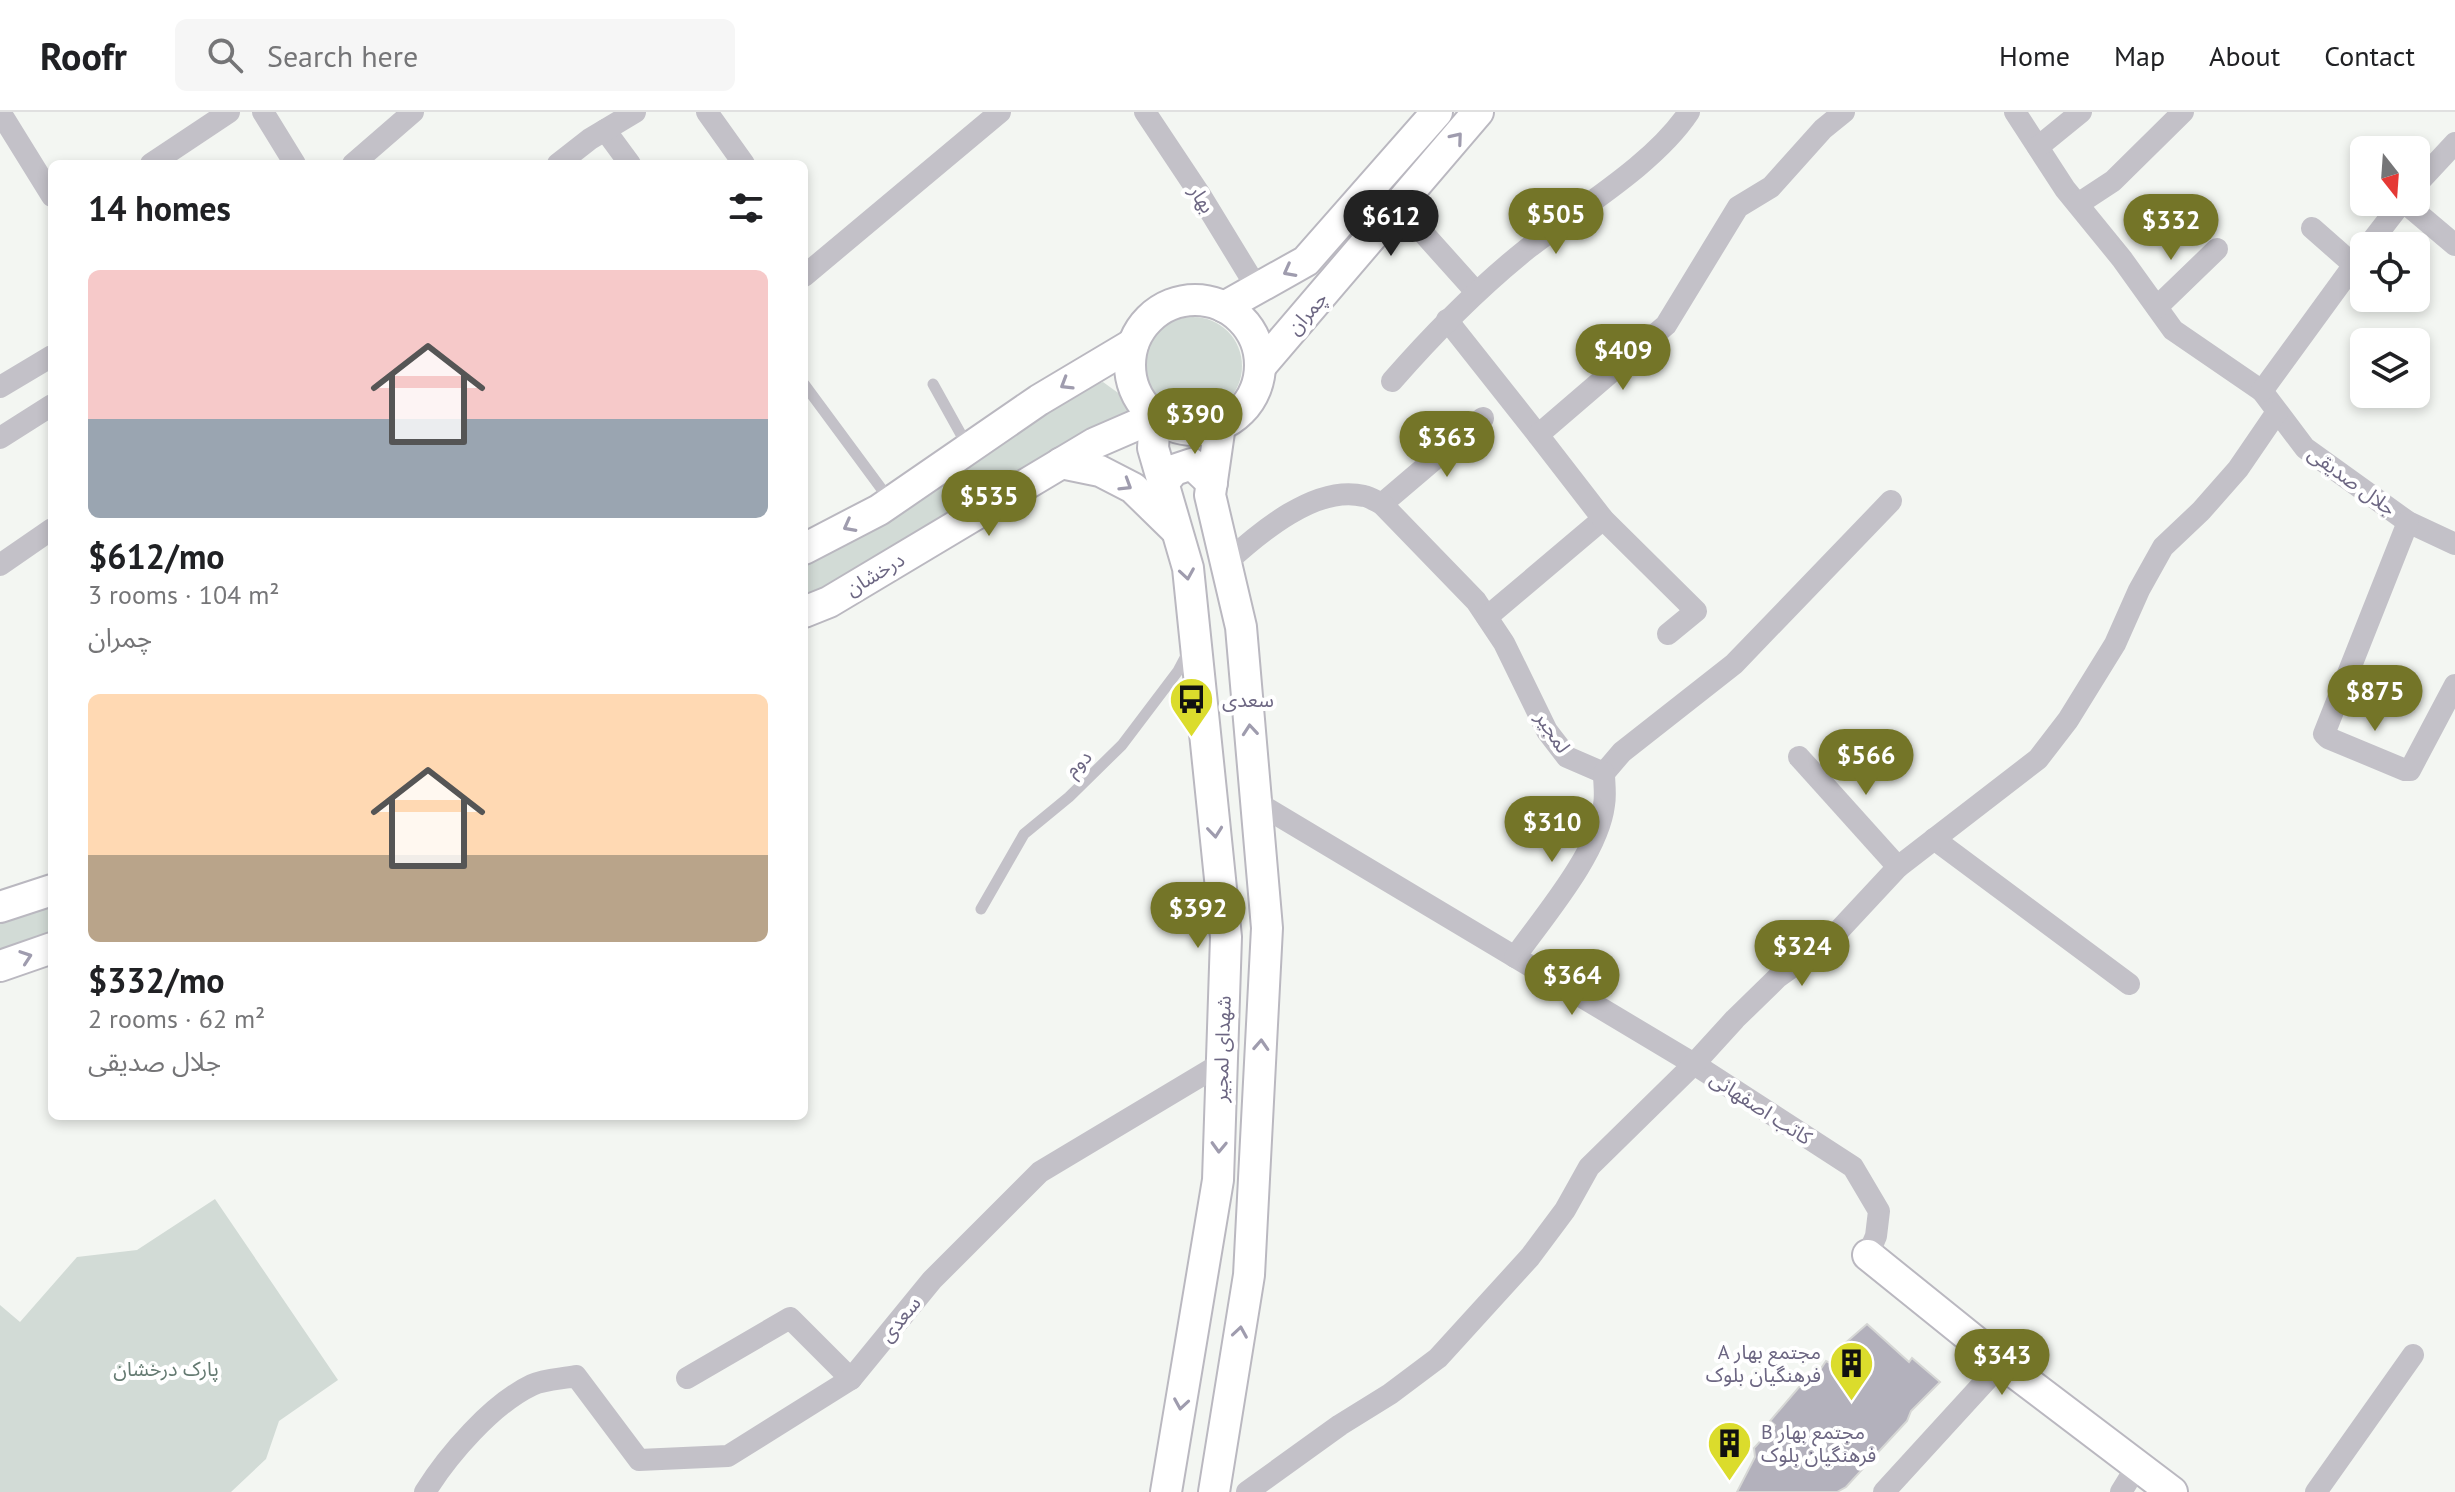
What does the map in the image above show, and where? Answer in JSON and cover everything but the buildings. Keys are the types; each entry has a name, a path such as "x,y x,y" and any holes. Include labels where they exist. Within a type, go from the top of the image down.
{"main road":[{"name":"چمران","path":"1224,307 1306,261 1437,112"},
{"name":"چمران","path":"1260,367 1478,112"},
{"path":"1181,301 1203,301 1224,307 1239,317 1258,348 1260,367 1257,385 1249,402 1236,415 1220,425 1186,430 1155,417 1141,402 1132,384 1129,364 1133,344 1144,325 1160,310 1181,301"},
{"path":"808,547 891,501 1039,400 1133,344"},
{"name":"درخشان","path":"808,610 829,602 1095,443 1155,417"},
{"name":"شهدای لمجیر","path":"1155,417 1153,448 1188,568 1226,937 1218,1180 1166,1492"},
{"name":"شهدای لمجیر","path":"1214,1492 1249,1275 1267,928 1241,627 1210,495 1220,425"},
{"path":"1061,463 1100,471 1133,488 1177,531"},
{"path":"1163,483 1174,470 1192,464 1212,483"},
{"path":"0,907 48,891"},
{"path":"0,966 48,949"},
{"name":"کاتب اصفهانی","path":"1868,1255 2002,1363 2172,1492"}],"street":[{"path":"0,112 48,190"},
{"path":"157,160 229,112"},
{"path":"263,112 293,160"},
{"path":"358,160 413,112"},
{"path":"564,160 635,112"},
{"path":"707,112 741,160"},
{"path":"808,273 1000,112"},
{"name":"بهار","path":"1145,112 1257,288"},
{"path":"1392,381 1476,292 1635,168 1677,131 1689,112"},
{"path":"1538,435 1666,325 1738,207 1771,187 1823,129 1844,112"},
{"name":"جلال صدیقی","path":"2015,112 2078,204 2173,330 2262,391 2305,448 2408,522 2455,544"},
{"path":"2038,147 2081,112"},
{"path":"2078,204 2113,181 2183,112"},
{"path":"605,130 627,160"},
{"path":"2430,170 2455,143"},
{"path":"1399,206 1476,292"},
{"path":"2379,232 2392,216"},
{"path":"2420,216 2455,245"},
{"path":"2312,228 2350,252"},
{"path":"2157,307 2217,249"},
{"path":"2262,391 2350,270"},
{"path":"1447,320 1603,519 1696,611 1668,634"},
{"path":"0,387 48,358"},
{"path":"0,438 48,408"},
{"path":"1247,1492 1438,1358 1530,1257 1565,1210 1589,1167 1778,977 1830,940 1898,867 2038,759 2068,720 2115,644 2139,590 2163,547 2201,511 2238,469 2277,412"},
{"path":"1226,563 1280,521 1312,503 1336,495 1364,496 1382,504 1483,418"},
{"path":"1515,957 1566,886 1595,838 1604,805 1604,773 1622,752 1734,664 1891,501"},
{"name":"لمجیر","path":"1382,504 1476,601 1504,643 1547,731 1567,757 1604,773"},
{"path":"1487,617 1603,519"},
{"path":"2408,522 2324,734 2410,770 2455,685"},
{"path":"0,565 48,532"},
{"path":"1799,757 1898,867"},
{"name":"کاتب اصفهانی","path":"1256,802 1694,1064 1853,1167 1879,1211 1876,1236 1868,1255"},
{"path":"1934,839 2129,984"},
{"name":"سعدی","path":"425,1492 437,1472 479,1424 534,1384 576,1376 639,1460 728,1456 851,1379 932,1280 1040,1172 1222,1063"},
{"path":"687,1378 790,1318 851,1379"},
{"path":"2316,1492 2413,1355"},
{"path":"1884,1492 2002,1363"},
{"path":"2121,1492 2137,1466"}],"lane":[{"path":"933,384 969,448"},
{"path":"808,389 891,501"},
{"name":"دوم","path":"981,909 1024,834 1069,797 1122,745 1178,671 1195,637"}],"green space":[{"path":"1193,317 1212,321 1228,331 1238,347 1242,366 1238,385 1228,401 1212,411 1193,415 1174,411 1158,401 1148,385 1144,366 1148,347 1158,331 1174,321"},
{"path":"1103,382 1121,395 1129,413 1048,452 847,578 808,596 808,558 1078,389"},
{"path":"48,903 48,938 0,955 0,918"},
{"name":"پارک درخشان","path":"215,1199 338,1380 279,1421 266,1459 231,1492 0,1492 0,1305 20,1322 77,1257 137,1250"}],"place":[{"name":"سعدی","path":"1191,739"},
{"name":"A مجتمع بهار فرهنگیان بلوک","path":"1852,1403"},
{"name":"B مجتمع بهار فرهنگیان بلوک","path":"1730,1482"}]}
